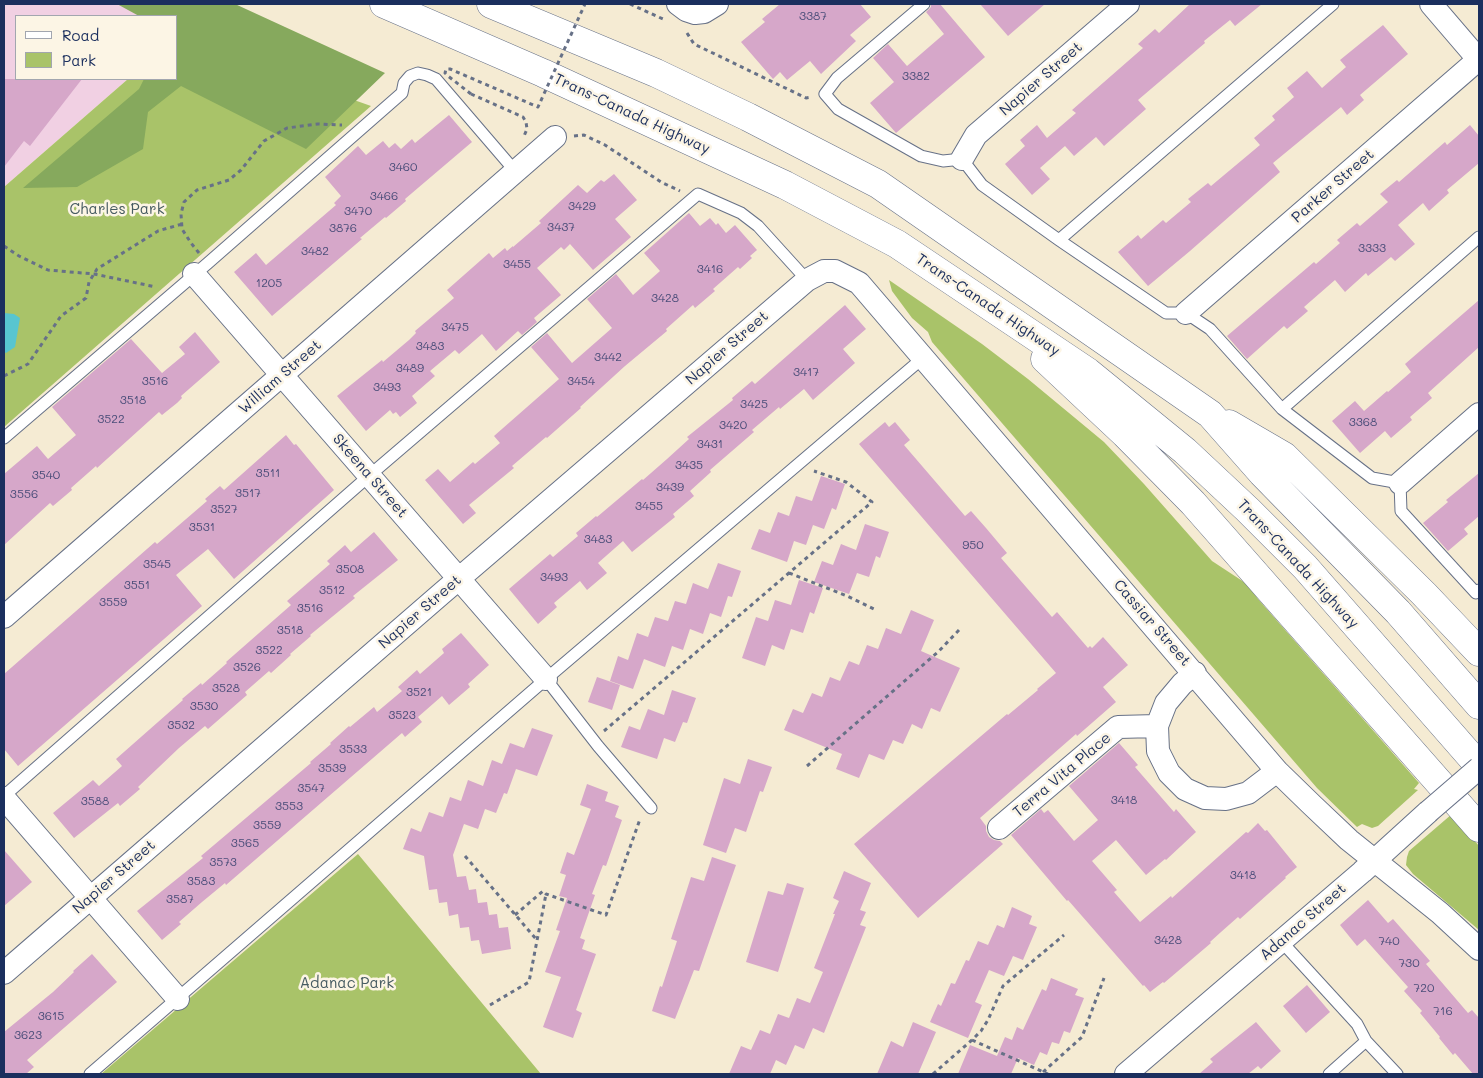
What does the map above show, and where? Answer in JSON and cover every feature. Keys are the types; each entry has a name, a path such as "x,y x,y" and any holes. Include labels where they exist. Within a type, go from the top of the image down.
{"highway":[{"name":"Trans-Canada Highway","path":"384,4 543,73 786,185 897,244 1088,372 1185,451 1305,567 1479,767"},
{"path":"490,4 656,73 748,117 878,184 1210,414 1284,456 1424,594 1479,652"},
{"path":"986,304 1131,440 1193,503 1373,705 1479,828"},
{"path":"1210,414 1262,473 1398,612 1479,705"}],"street":[{"path":"682,17 704,12 717,4"},
{"name":"Napier Street","path":"962,160 976,136 1128,4"},
{"path":"1431,4 1479,59"},
{"name":"Parker Street","path":"1186,313 1479,59"},
{"name":"William Street","path":"4,617 282,376 510,165 555,137"},
{"name":"Skeena Street","path":"201,269 282,376 546,679"},
{"name":"Napier Street","path":"4,973 806,280 824,271 835,270 846,275"},
{"name":"Cassiar Street","path":"846,275 859,283 924,357 1277,770 1349,840 1440,913 1479,949"},
{"path":"1400,483 1479,414"},
{"path":"1195,673 1166,702 1157,726 1158,751 1169,774 1185,789 1205,798 1226,799 1248,793 1277,770"},
{"name":"Terra Vita Place","path":"999,828 1118,727 1157,726"},
{"name":"Adanac Street","path":"1126,1074 1375,860 1479,767"},
{"path":"4,797 178,999"}],"lane":[{"path":"924,4 838,78 825,94 838,109 921,156 943,161 962,160 982,185 1166,313 1186,313 1210,329 1282,409 1372,478 1400,483 1401,511 1476,593 1479,590"},
{"path":"1059,240 1333,4"},
{"path":"4,438 402,93 404,84 410,76 418,73 426,74 436,79 510,165"},
{"path":"4,797 370,475 698,194 741,213 758,226 806,280"},
{"path":"1282,409 1479,237"},
{"path":"90,1074 546,679 924,357"},
{"path":"546,679 593,740 649,805"},
{"path":"1281,941 1357,1024 1366,1041 1397,1074"},
{"path":"1329,1074 1366,1041"}],"path":[{"path":"510,165 527,129 526,122 518,114 471,94 445,73 446,69 450,68 538,107 585,4"},
{"path":"630,4 682,17 694,44 806,98 825,94"},
{"path":"201,269 191,243 182,228 181,214 184,202 197,190 229,180 241,170 264,141 281,130 318,124 364,126"},
{"path":"584,135 619,153 661,182 684,192 698,194"},
{"path":"4,376 28,364 60,316 86,298 89,282 97,269 158,230 182,224"},
{"path":"4,246 19,256 48,270 94,274 174,291"},
{"path":"593,740 872,502 846,482 796,466"},
{"path":"790,573 874,609"},
{"path":"806,766 939,651 960,629"},
{"path":"516,915 544,891 546,894 606,915 649,805"},
{"path":"465,856 536,939"},
{"path":"490,1005 529,982 546,894"},
{"path":"933,1074 972,1040 988,1020 1003,986 1064,934"},
{"path":"1043,1072 1082,1037 1104,978"},
{"path":"972,1040 1048,1074"}],"shaded area":[{"path":"4,4 118,4 138,15 15,15 15,80 127,80 4,187"}],"green space":[{"path":"117,4 235,4 385,73 306,149 181,86 148,112 143,149 77,187 23,188 139,89 144,80 178,80 178,15 137,15"},
{"name":"Charles Park","path":"178,38 371,106 4,427 4,187 127,80 178,80"},
{"path":"889,280 982,344 1028,379 1104,442 1212,561 1247,584 1419,783 1414,789 1418,790 1378,826 1372,828 1362,824 1357,827 1317,788 932,342 928,332 912,318 892,291"},
{"path":"1452,814 1479,846 1479,930 1413,874 1406,865 1409,851"},
{"name":"Adanac Park","path":"358,854 541,1074 101,1074"}],"water":[{"path":"4,313 14,314 20,318 15,347 6,353 4,352"}],"building":[{"path":"780,4 860,4 871,17 850,35 856,41 821,74 810,61 787,80 780,72 773,79 741,42 765,22 762,19"},
{"path":"931,4 940,4 985,57 896,133 870,103 894,82 873,58 888,44 907,66 944,34 926,12 931,7"},
{"path":"980,4 1045,4 1008,36"},
{"path":"1190,4 1262,4 1235,26 1230,20 1138,100 1146,109 1104,146 1096,137 1074,156 1065,146 1040,168 1050,179 1032,195 1005,164 1025,146 1020,140 1037,125 1047,138 1076,113 1072,110 1143,48 1138,44 1155,29 1159,33"},
{"path":"1383,25 1408,54 1360,95 1364,100 1347,115 1341,107 1273,163 1280,172 1148,286 1118,252 1138,235 1141,239 1163,220 1166,223 1191,202 1188,199 1208,183 1211,186 1260,145 1254,138 1275,120 1272,116 1294,97 1287,88 1307,71 1322,88 1346,67 1340,60"},
{"path":"4,79 81,80 30,146 24,141 4,167"},
{"path":"449,115 472,142 272,316 234,272 256,253 266,265 336,205 334,203 341,196 325,177 358,146 366,155 383,141 389,148 395,143 401,149 412,139 415,143"},
{"path":"1470,125 1479,136 1479,163 1447,190 1449,193 1429,211 1423,203 1398,225 1415,244 1395,261 1391,257 1368,276 1366,273 1345,292 1335,280 1304,307 1308,311 1287,329 1284,326 1247,359 1227,336 1314,262 1316,264 1340,243 1337,240 1357,223 1360,226 1388,202 1380,194 1397,180 1399,182 1445,142 1447,145"},
{"path":"614,174 637,200 615,219 631,237 593,270 570,244 564,250 561,247 537,268 561,295 534,318 537,322 522,335 518,331 496,351 482,334 459,354 455,350 430,371 435,376 412,396 417,403 400,417 396,412 393,414 390,410 366,431 337,396 382,360 383,362 409,340 416,333 415,331 454,298 447,290 489,253 493,258 505,248 507,251 513,247 541,223 539,221 578,185 587,193 601,180 604,182"},
{"path":"689,213 700,226 710,218 716,225 718,223 726,233 735,225 757,250 750,256 752,258 740,269 738,267 695,308 693,305 666,329 667,331 625,366 581,408 512,466 514,468 469,505 476,513 463,524 425,480 438,469 450,482 473,462 475,464 500,443 494,436 559,379 531,347 547,333 572,363 612,328 587,299 616,274 633,295 660,271 644,253"},
{"path":"1479,300 1479,347 1428,393 1432,398 1410,417 1412,420 1391,438 1385,431 1360,453 1332,421 1355,401 1364,411 1388,392 1411,372 1405,364"},
{"path":"845,305 866,329 843,349 855,363 813,400 804,389 780,409 779,407 752,430 754,432 710,470 711,472 690,491 694,496 673,514 675,517 632,552 623,541 598,563 607,573 587,590 580,581 554,603 557,607 538,624 509,589 550,554 553,557 578,536 576,533 643,480 689,439 687,437 733,400 732,398 752,381 755,384"},
{"path":"195,332 220,362 181,396 182,398 177,403 162,415 159,412 97,468 96,466 71,488 72,490 53,506 50,503 4,545 4,474 37,446 48,459 76,435 52,407 131,339 162,373 185,354 179,347"},
{"path":"885,422 889,427 895,422 910,440 904,445 965,516 971,511 986,528 1007,553 1001,558 1052,617 1057,612 1088,648 1090,646 1092,648 1103,637 1128,665 1103,687 1116,702 1077,736 1076,734 980,818 986,826 989,837 1003,844 918,918 854,844 1056,673 859,444"},
{"path":"286,435 294,445 296,444 334,490 234,579 208,549 176,575 202,606 18,766 4,749 4,674 155,542 157,544 207,501 205,499 220,486 224,490"},
{"path":"1479,473 1479,516 1464,529 1468,534 1448,551 1423,523 1448,502 1446,500"},
{"path":"821,476 845,484 836,510 832,508 824,529 813,525 806,545 794,541 787,562 751,549 759,529 770,533 778,512 789,516 796,496 812,501"},
{"path":"865,524 889,532 880,558 876,556 869,577 857,573 849,594 814,582 822,561 833,565 841,544 856,550"},
{"path":"374,532 398,560 353,596 355,598 310,635 271,673 269,671 245,692 247,695 208,729 205,726 179,748 138,787 140,789 120,806 118,803 74,838 53,813 93,780 99,786 122,766 116,759 291,605 287,601 330,564 327,561 345,545 351,552"},
{"path":"718,563 741,571 732,597 728,596 721,617 710,613 703,634 690,629 683,650 672,646 665,667 644,659 633,689 610,681 618,656 628,660 637,633 648,637 655,617 668,621 675,601 686,604 693,583 708,589"},
{"path":"799,580 823,588 814,614 810,612 803,633 791,629 784,650 772,645 765,666 742,658 756,617 768,621 775,600 791,605"},
{"path":"911,610 934,620 921,651 960,668 940,712 931,708 922,729 912,724 903,744 893,740 884,760 869,754 859,778 836,769 842,754 784,730 793,709 803,713 812,693 822,697 830,677 840,681 849,661 859,665 867,645 878,649 886,628 901,634"},
{"path":"461,633 489,665 468,684 470,687 449,705 442,696 418,717 422,722 405,737 402,733 226,885 225,883 202,902 162,940 137,911 203,858 201,856 311,763 349,726 374,707 377,712 402,691 398,687 417,670 420,674 444,653 442,649"},
{"path":"597,677 620,685 612,710 588,702"},
{"path":"672,690 696,698 687,723 683,722 675,742 664,738 657,759 621,747 629,726 640,730 648,709 664,715"},
{"path":"532,728 553,735 537,776 516,769 507,794 504,793 496,813 485,809 478,829 464,824 453,855 457,877 466,876 469,890 476,889 478,903 487,902 489,915 497,914 499,928 508,927 511,949 482,954 479,940 471,941 469,927 460,928 458,914 449,916 447,902 439,903 437,889 429,890 424,856 403,849 411,828 421,832 429,812 443,817 450,797 461,801 468,780 483,786 492,760 502,764 510,743 524,748"},
{"path":"1119,743 1138,765 1135,767 1174,812 1176,809 1196,832 1166,860 1146,875 1116,840 1092,861 1117,890 1114,892 1140,922 1171,896 1172,898 1258,823 1265,831 1267,830 1297,867 1240,919 1238,917 1211,943 1164,983 1150,992 1067,901 1011,835 1041,809 1044,813 1048,810 1074,841 1098,820 1069,786"},
{"path":"748,759 772,767 763,792 760,791 746,832 735,828 726,853 703,845 724,778 740,784"},
{"path":"587,784 608,792 605,801 619,806 615,817 622,820 606,866 603,865 592,894 595,895 580,938 585,940 582,949 596,954 576,1010 582,1013 573,1038 543,1027 561,977 545,972 560,931 556,930 567,898 559,896 566,875 560,873 567,852 574,855 591,809 580,805"},
{"path":"4,850 32,882 4,906"},
{"path":"712,857 736,865 699,971 694,970 675,1019 652,1011 677,941 671,939 691,877 704,881"},
{"path":"844,871 871,883 860,910 866,912 860,925 866,927 824,1033 813,1028 804,1049 795,1045 786,1065 776,1060 770,1074 729,1074 741,1046 751,1050 760,1030 770,1034 778,1014 789,1018 797,998 810,1003 823,972 814,968 835,914 833,914 839,901 833,898"},
{"path":"787,883 804,888 778,972 746,962 768,891 783,895"},
{"path":"1368,900 1388,923 1393,919 1430,961 1426,964 1468,1013 1472,1010 1479,1018 1479,1074 1473,1074 1455,1053 1453,1055 1420,1013 1422,1011 1404,991 1408,987 1365,939 1357,946 1340,925"},
{"path":"1012,907 1032,916 1029,924 1037,927 1023,960 1013,956 1004,976 989,970 975,1002 982,1005 968,1038 930,1022 938,1004 941,1006 951,983 955,984 966,960 969,961 978,941 988,945 997,925 1004,928"},
{"path":"92,954 117,982 27,1060 34,1067 26,1074 4,1074 4,1032 53,992"},
{"path":"1051,978 1078,989 1075,995 1084,998 1070,1033 1064,1031 1059,1044 1052,1042 1047,1055 1040,1052 1034,1065 1018,1058 1011,1074 958,1074 970,1045 997,1056 1005,1037 1012,1040 1017,1027 1023,1030 1042,989 1046,991"},
{"path":"1307,985 1330,1012 1306,1033 1283,1006"},
{"path":"913,1022 936,1032 918,1074 877,1074 891,1041 903,1047"},
{"path":"1256,1022 1281,1051 1261,1069 1258,1066 1248,1074 1199,1074 1213,1062 1210,1059"}]}
